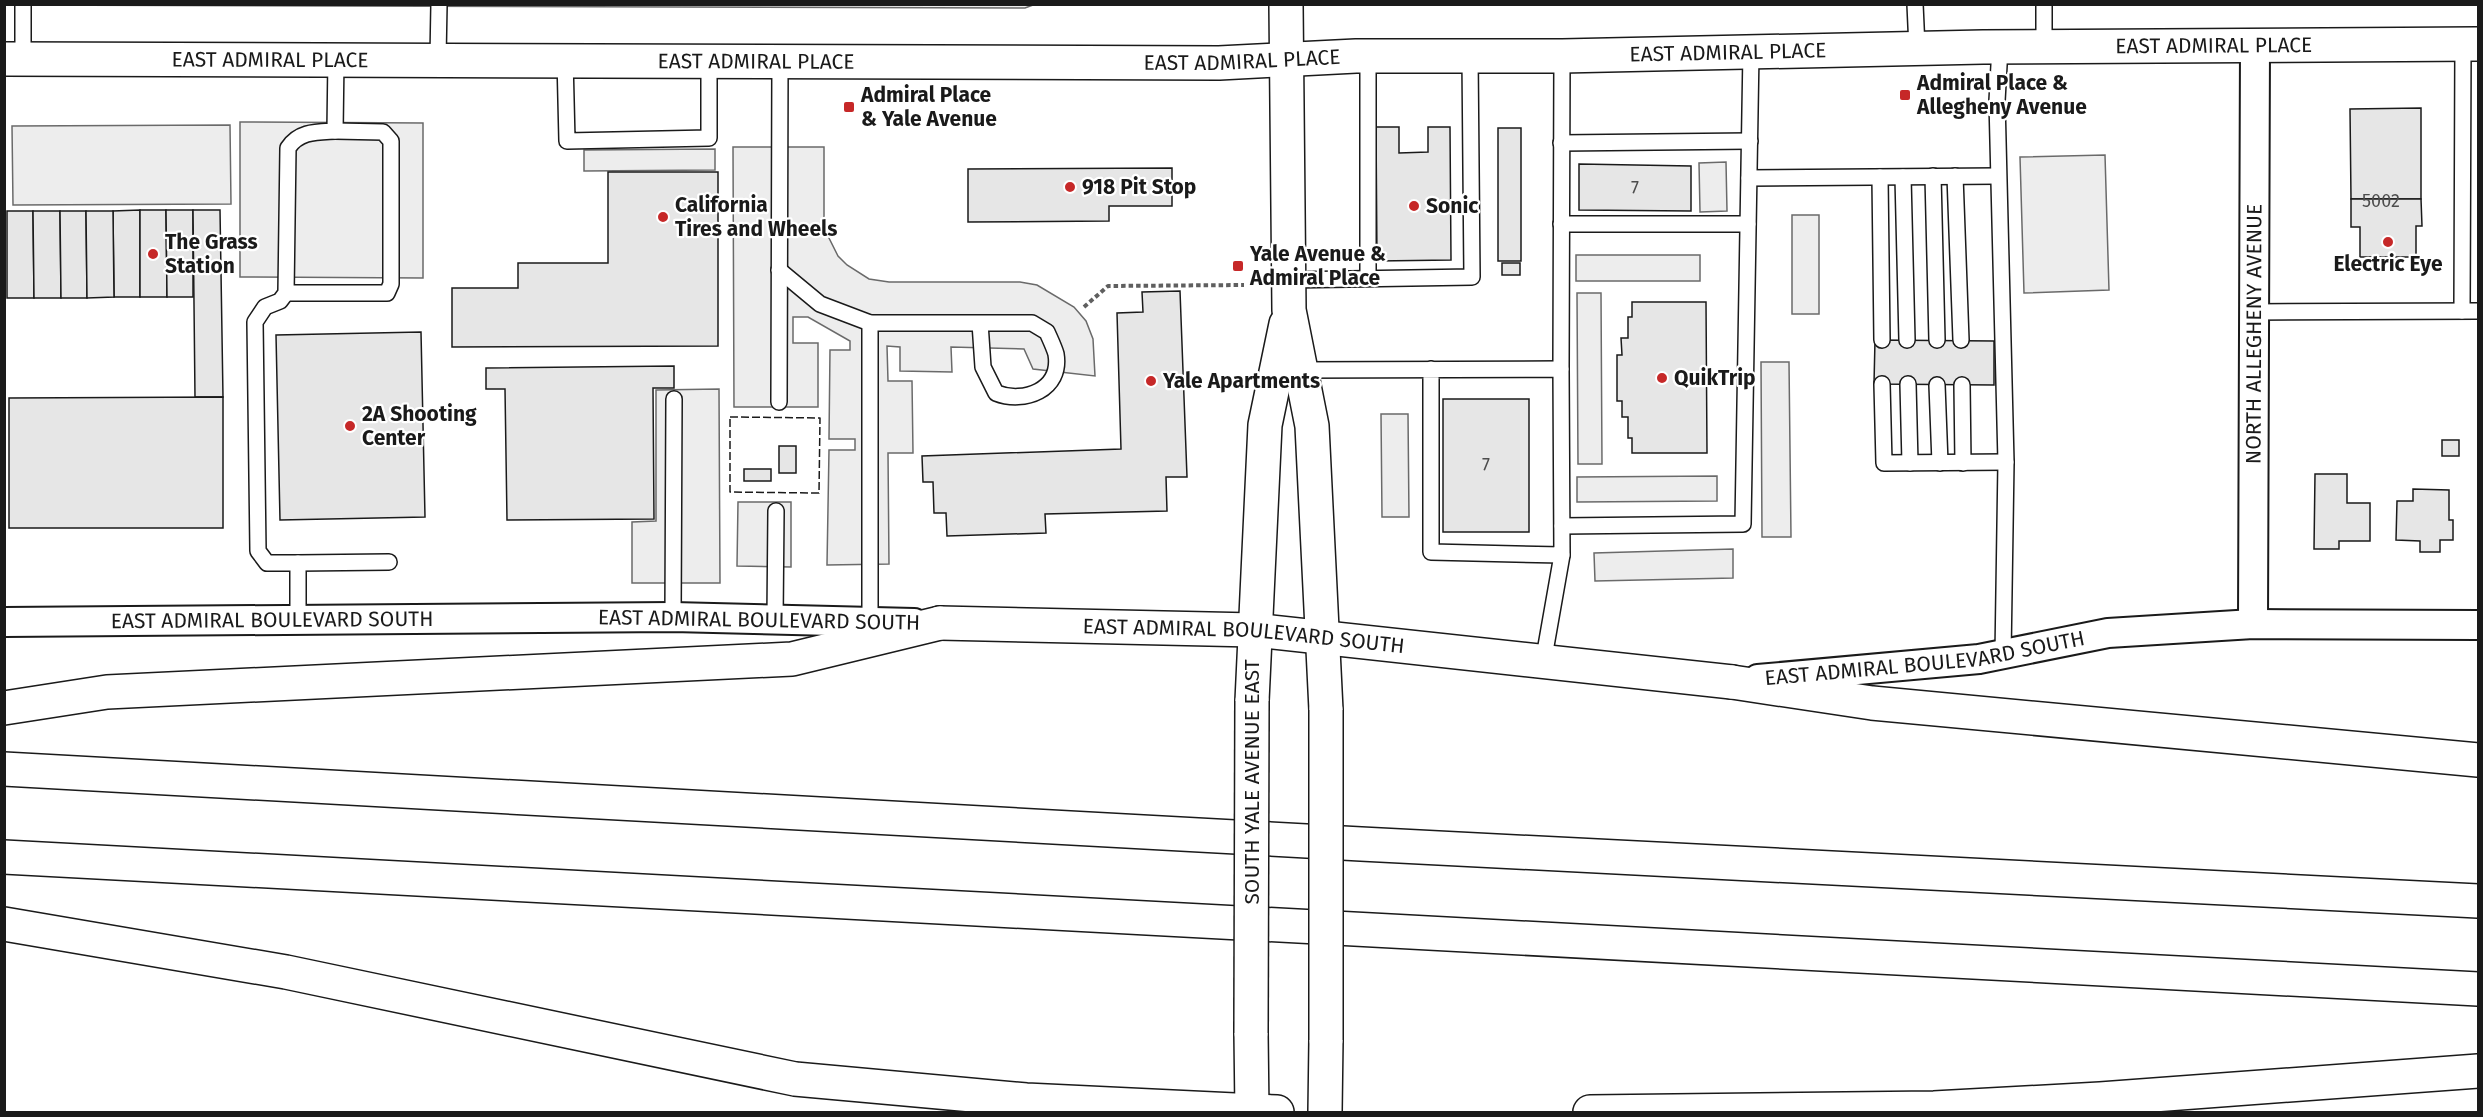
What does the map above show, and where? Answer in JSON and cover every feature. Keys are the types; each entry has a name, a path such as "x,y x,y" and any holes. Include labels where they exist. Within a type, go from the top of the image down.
{"main road":[{"name":"SOUTH YALE AVENUE EAST","path":"1286,4 1289,295 1312,426 1326,710 1325,1113"},
{"name":"EAST ADMIRAL PLACE","path":"14,59 438,58 1208,63 1368,56 1562,56 2044,46 2470,44"},
{"name":"SOUTH YALE AVENUE EAST","path":"1260,1112 1251,1033 1254,630 1265,425 1289,295"},
{"name":"EAST ADMIRAL BOULEVARD SOUTH","path":"940,623 1254,630 1732,682"},
{"path":"4,708 106,692 792,659 940,623"},
{"path":"1732,682 1872,703 2478,760"},
{"path":"4,769 1361,844 2478,902"},
{"path":"4,857 2478,988"},
{"path":"4,924 286,972 795,1079 1026,1100 1260,1112"},
{"path":"1590,1113 1934,1108 2100,1100 2478,1071"}],"street":[{"name":"NORTH ALLEGHENY AVENUE","path":"2253,624 2254,44"},
{"name":"EAST ADMIRAL BOULEVARD SOUTH","path":"4,622 298,618 673,617 940,623"},
{"name":"EAST ADMIRAL BOULEVARD SOUTH","path":"1732,682 2002,655 2108,633 2253,624 2478,625"}],"lane":[{"path":"14,59 23,4"},
{"path":"438,58 439,4"},
{"path":"1915,4 1917,48"},
{"path":"2044,4 2044,46"},
{"path":"2462,311 2470,44"},
{"path":"2000,47 1997,101 1998,176 2006,462 2002,655"},
{"path":"1562,526 1743,524 1751,52"},
{"path":"1368,56 1368,277"},
{"path":"1289,295 1368,277 1472,277 1470,56"},
{"path":"1543,663 1562,555 1560,369 1562,56"},
{"path":"335,131 336,58"},
{"path":"565,59 567,141 710,138 709,59"},
{"path":"779,402 780,60"},
{"path":"286,293 387,293 391,284 391,141 383,132 335,131 294,138 288,148 286,293 280,301 265,307 255,322 258,551 267,563 388,562"},
{"path":"1561,143 1750,141"},
{"path":"1933,176 1937,340"},
{"path":"1955,176 1961,340"},
{"path":"1749,178 1998,176"},
{"path":"1880,177 1882,340"},
{"path":"1903,177 1907,340"},
{"path":"1561,224 1748,224"},
{"path":"779,270 820,304 870,323 980,323 1032,323 1047,332 1056,354 1055,371 1047,385 1039,392 1025,398 1010,399 996,393 983,367 980,323"},
{"path":"2254,312 2478,311"},
{"path":"870,323 870,622"},
{"path":"1431,369 1431,552 1562,555"},
{"path":"1301,370 1560,369"},
{"path":"1882,384 1884,463 2006,462"},
{"path":"1908,384 1910,463"},
{"path":"1938,384 1940,463"},
{"path":"1962,384 1963,463"},
{"path":"673,617 674,399"},
{"path":"775,619 776,511"},
{"path":"298,563 298,618"}],"path":[{"path":"1084,308 1108,286 1244,285"}],"shaded area":[{"path":"4,5 1033,5 1025,8"},
{"path":"240,122 423,123 423,278 240,277"},
{"path":"230,125 231,204 13,205 12,126"},
{"path":"733,147 824,147 824,228 838,256 847,265 869,279 889,282 1020,282 1037,285 1074,307 1086,321 1093,339 1095,376 1033,369 1024,349 951,347 952,372 900,371 900,347 887,346 888,381 912,381 913,453 888,453 889,564 827,565 829,450 855,450 855,439 829,439 830,350 850,350 850,341 808,317 793,317 793,343 818,343 818,407 734,407"},
{"path":"715,149 715,170 584,171 584,150"},
{"path":"2105,155 2109,290 2024,293 2020,157"},
{"path":"1726,162 1727,211 1700,212 1699,163"},
{"path":"1792,215 1819,215 1819,314 1792,314"},
{"path":"1576,255 1700,255 1700,281 1576,281"},
{"path":"1577,293 1601,293 1602,464 1578,464"},
{"path":"1761,362 1789,362 1791,537 1762,537"},
{"path":"719,389 720,583 632,583 632,522 656,521 656,390"},
{"path":"1381,414 1408,414 1409,517 1382,517"},
{"path":"1717,476 1717,501 1577,502 1577,477"},
{"path":"738,502 791,502 791,567 737,566"},
{"path":"1733,549 1733,578 1595,581 1594,553"}],"building":[{"path":"2421,108 2421,199 2351,199 2350,109"},
{"name":"Sonic","path":"1376,127 1399,127 1399,153 1428,152 1428,127 1450,127 1451,260 1377,261"},
{"path":"1498,128 1521,128 1521,261 1498,261"},
{"path":"1579,164 1691,166 1691,211 1579,210"},
{"name":"918 Pit Stop","path":"1172,168 1172,206 1109,206 1109,221 968,222 968,169"},
{"name":"California Tires and Wheels","path":"608,172 718,172 718,346 452,347 452,288 518,288 518,263 608,263"},
{"name":"Electric Eye","path":"2351,199 2421,199 2422,226 2416,226 2416,257 2360,257 2360,227 2351,227"},
{"path":"140,210 140,297 114,297 113,211"},
{"name":"The Grass Station","path":"140,210 166,210 167,297 140,297"},
{"path":"166,210 193,210 193,297 167,297"},
{"path":"193,210 220,210 223,397 195,397"},
{"path":"7,211 33,211 34,298 7,298"},
{"path":"33,211 60,211 61,298 34,298"},
{"path":"60,211 86,211 87,298 61,298"},
{"path":"86,211 113,211 114,297 87,298"},
{"path":"1502,263 1520,263 1520,275 1502,275"},
{"name":"Yale Apartments","path":"1180,291 1187,477 1166,477 1167,511 1045,514 1046,533 947,536 946,513 934,513 933,482 923,482 922,456 1121,449 1117,313 1143,312 1142,292"},
{"name":"QuikTrip","path":"1632,302 1706,302 1707,453 1632,453 1632,438 1628,438 1628,417 1622,417 1622,401 1617,401 1617,355 1622,355 1621,338 1628,338 1628,317 1632,317"},
{"name":"2A Shooting Center","path":"421,332 425,517 280,520 276,335"},
{"path":"1875,340 1994,341 1994,385 1874,384"},
{"path":"674,366 674,388 653,388 654,519 507,520 505,389 486,389 486,368"},
{"path":"223,397 223,528 9,528 9,398"},
{"path":"1443,399 1529,399 1529,532 1443,532"},
{"path":"2442,440 2459,440 2459,456 2442,456"},
{"path":"779,446 796,446 796,473 779,473"},
{"path":"744,469 771,469 771,481 744,481"},
{"path":"2315,474 2347,474 2347,503 2370,503 2370,541 2339,541 2339,549 2314,549"},
{"path":"2413,489 2449,490 2449,520 2453,520 2453,540 2440,540 2440,552 2420,552 2420,541 2396,540 2397,501 2413,501"}],"fence":[{"path":"730,417 820,418 819,493 730,492 730,417"}],"place":[{"name":"Admiral Place & Allegheny Avenue","path":"1905,95"},
{"name":"Admiral Place & Yale Avenue","path":"849,107"},
{"name":"918 Pit Stop","path":"1070,187"},
{"name":"Sonic","path":"1414,206"},
{"name":"California Tires and Wheels","path":"663,217"},
{"name":"Electric Eye","path":"2388,242"},
{"name":"The Grass Station","path":"153,254"},
{"name":"Yale Avenue & Admiral Place","path":"1238,266"},
{"name":"QuikTrip","path":"1662,378"},
{"name":"Yale Apartments","path":"1151,381"},
{"name":"2A Shooting Center","path":"350,426"}]}
